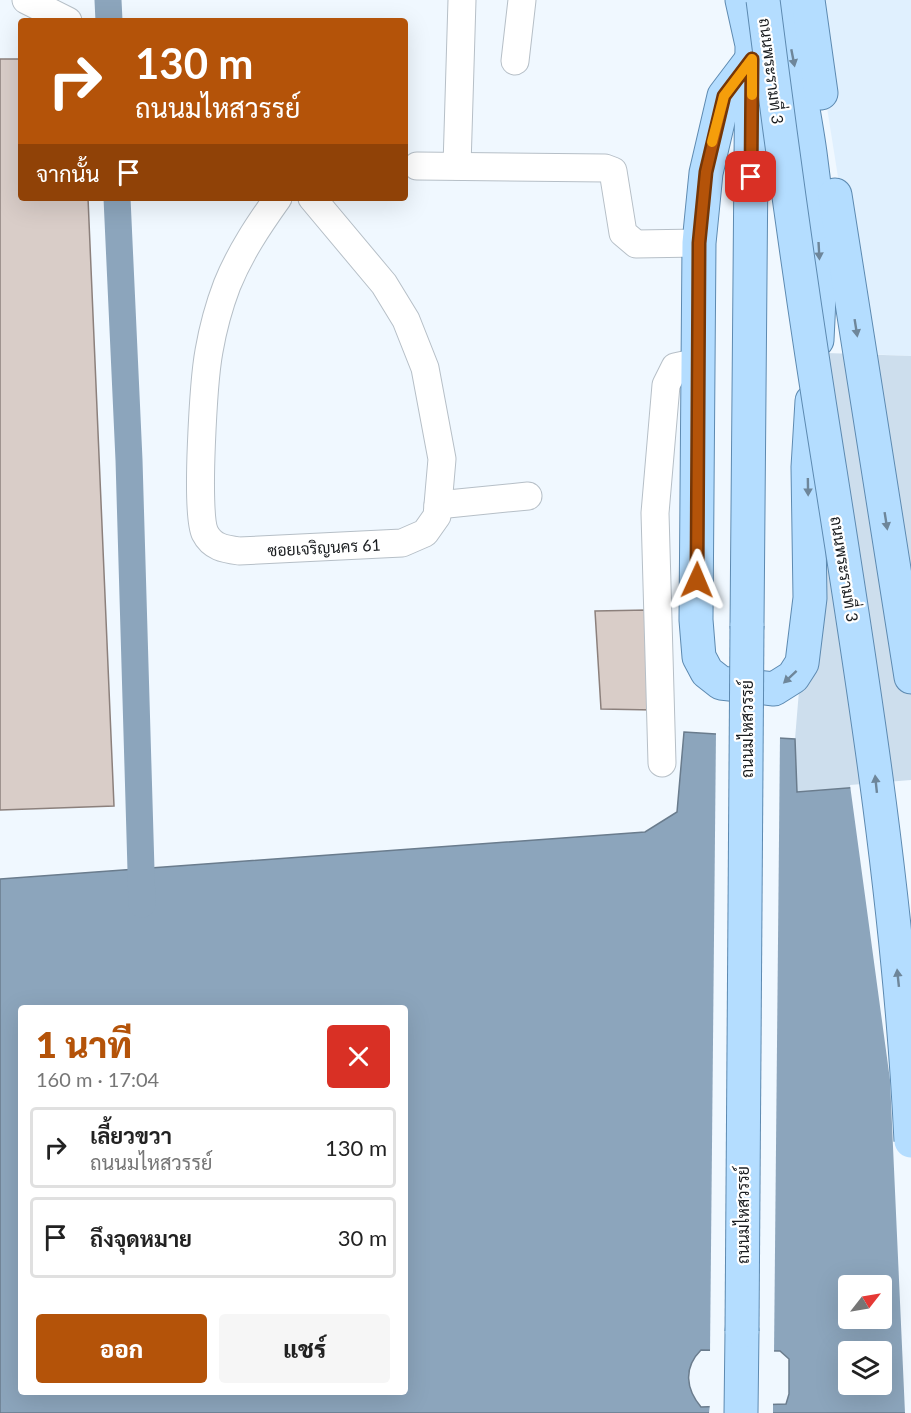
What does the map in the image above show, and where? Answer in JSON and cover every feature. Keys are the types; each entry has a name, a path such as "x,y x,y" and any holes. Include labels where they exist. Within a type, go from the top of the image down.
{"main road":[{"name":"ถนนมไหสวรรย์","path":"741,1413 752,52 742,0"},
{"name":"ถนนมไหสวรรย์","path":"752,52 764,0"},
{"name":"ถนนพระรามที่ 3","path":"764,0 795,247 870,728 908,1067 911,1141"},
{"path":"752,52 724,96 706,172 699,243 696,620 699,657 707,672 722,683 774,689 793,677 802,663 810,598 808,467 820,280 810,153 784,0"},
{"path":"808,0 841,233 911,677"}],"street":[{"path":"26,0 62,18"},
{"path":"458,166 462,0"},
{"path":"515,61 522,0"},
{"path":"417,166 605,168 613,171 623,233 628,240 636,244 699,243"},
{"name":"ซอยเจริญนคร 61","path":"276,201 242,250 214,325 208,354 204,410 200,502 203,531 209,540 220,549 239,551 402,543 425,533 437,516 442,459 426,368 406,320 384,284 315,201"},
{"path":"662,763 655,513 666,385 675,367 698,362"},
{"path":"438,505 528,496"}],"shaded area":[{"path":"810,0 911,0 911,356 866,354"},
{"path":"827,353 911,356 911,783 797,792 795,739"},
{"path":"684,732 795,739 797,792 911,783 911,1413 0,1413 0,879 645,832 677,812","holes":["701,1350 780,1351 789,1359 789,1394 786,1404 701,1407 692,1393 689,1371"]}],"pier":[{"path":"716,731 780,735 774,1354 710,1353"},
{"path":"911,780 911,1413 905,1413 890,1080 850,785"},
{"path":"773,1402 773,1413 709,1413 710,1404"}],"building":[{"path":"0,59 18,59 18,201 88,201 114,806 0,810"},
{"path":"648,610 654,710 601,709 595,611"}],"waterway":[{"path":"108,0 109,18"},
{"path":"117,201 129,460 142,904"}],"slow traffic":[{"path":"712,142 724,96 752,59 752,95"}],"route":[{"path":"697,580 699,243 706,172 724,96 752,59 751,177"}]}
